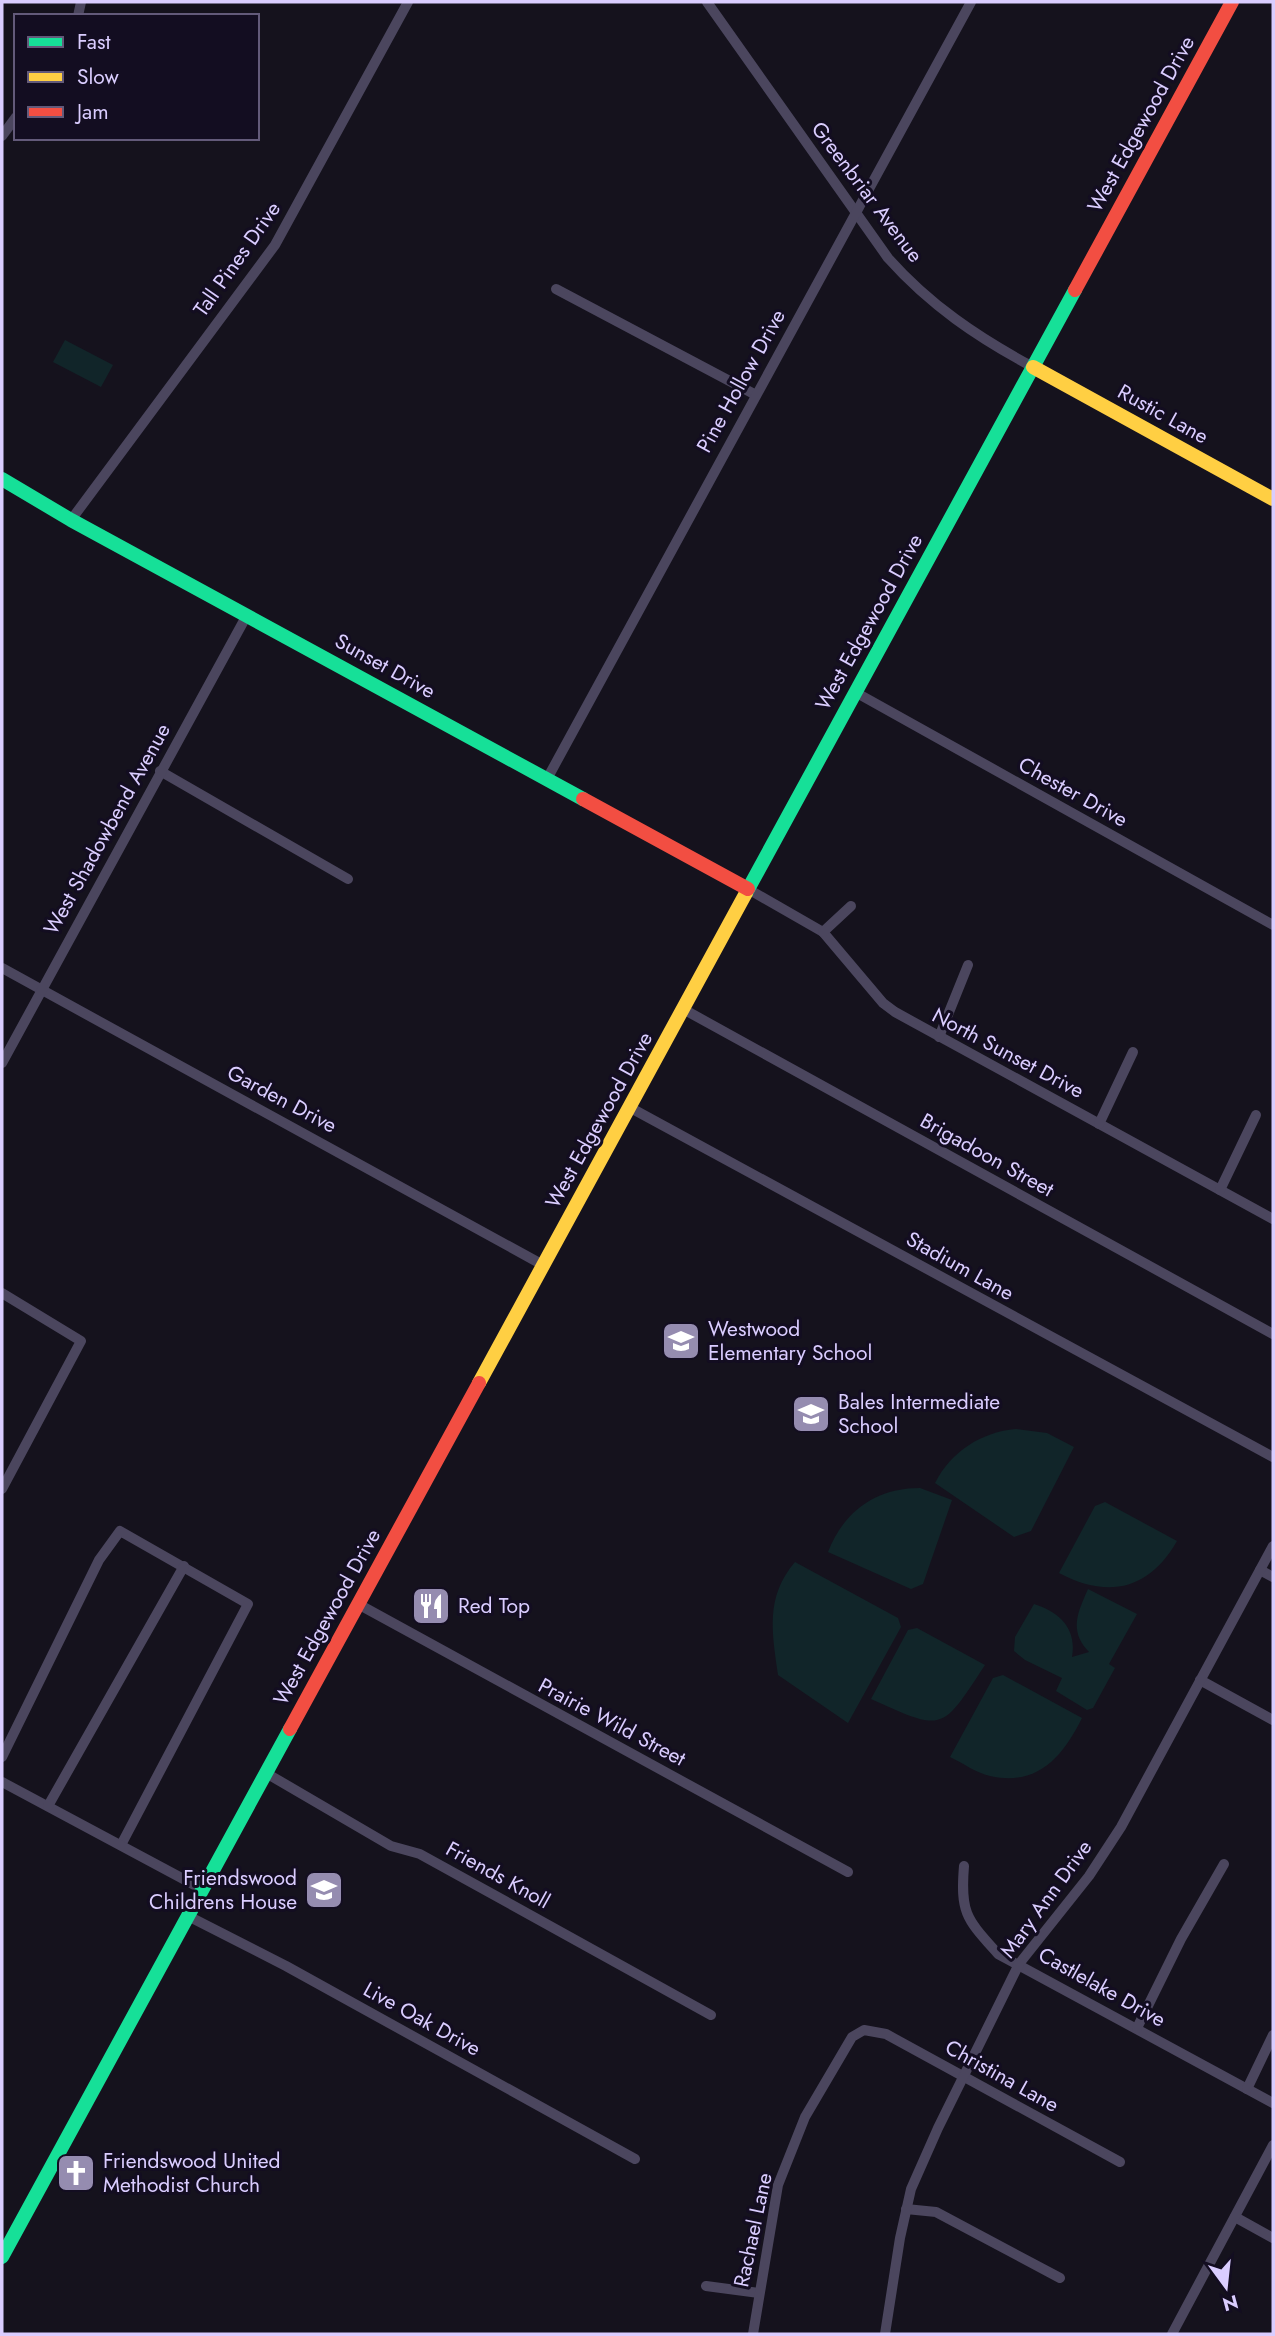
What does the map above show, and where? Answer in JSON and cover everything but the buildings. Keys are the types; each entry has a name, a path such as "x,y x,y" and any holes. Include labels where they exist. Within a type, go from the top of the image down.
{"main road":[{"name":"West Edgewood Drive","path":"2,2258 1232,2"},
{"name":"Rustic Lane","path":"1032,367 1273,499"},
{"name":"Sunset Drive","path":"2,479 71,520 748,889"}],"street":[{"name":"Tall Pines Drive","path":"71,520 275,245 408,2"},
{"name":"Greenbriar Avenue","path":"707,2 855,214 918,291 990,344 1032,367"},
{"name":"Pine Hollow Drive","path":"547,779 971,2"},
{"path":"2,136 14,120"},
{"path":"556,289 756,395"},
{"name":"West Shadowbend Avenue","path":"2,1063 247,615"},
{"name":"Chester Drive","path":"855,692 1273,925"},
{"path":"160,771 348,879"},
{"name":"North Sunset Drive","path":"748,889 823,932 883,1003 939,1037 1273,1219"},
{"path":"823,932 850,906"},
{"path":"939,1037 968,965"},
{"name":"Garden Drive","path":"2,968 543,1265"},
{"name":"Brigadoon Street","path":"683,1009 1273,1334"},
{"path":"1099,1124 1133,1052"},
{"name":"Stadium Lane","path":"629,1107 1273,1457"},
{"path":"1220,1190 1256,1115"},
{"path":"2,1293 81,1341 2,1489"},
{"path":"2,1463 13,1469"},
{"path":"2,1757 99,1560 120,1531 248,1604 121,1845"},
{"name":"Mary Ann Drive","path":"885,2334 911,2189 938,2128 1019,1964 1089,1876 1121,1827 1273,1546"},
{"path":"48,1806 184,1566"},
{"path":"1260,1570 1273,1577"},
{"name":"Prairie Wild Street","path":"358,1604 848,1872"},
{"path":"1200,1680 1273,1720"},
{"name":"Friends Knoll","path":"266,1773 391,1846 420,1854 711,2015"},
{"path":"2,1782 202,1889"},
{"path":"1137,2028 1181,1939 1224,1864"},
{"name":"Castlelake Drive","path":"964,1866 961,1898 967,1917 999,1954 1273,2103"},
{"name":"Live Oak Drive","path":"188,1916 286,1966 635,2159"},
{"name":"Christina Lane","path":"864,2030 886,2034 1120,2162"},
{"name":"Rachael Lane","path":"753,2334 778,2185 800,2128 852,2037 864,2030"},
{"path":"1247,2089 1273,2035"},
{"path":"1172,2334 1273,2146"},
{"path":"906,2210 936,2212 1060,2278"},
{"path":"1235,2217 1273,2238"},
{"path":"706,2286 759,2293"}],"green space":[{"path":"65,340 113,365 101,387 53,362"},
{"path":"1016,1429 1047,1433 1074,1447 1031,1531 1014,1537 935,1483 950,1461 969,1445 991,1434"},
{"path":"920,1488 952,1500 923,1584 911,1589 828,1552 843,1525 864,1505 889,1492"},
{"path":"1105,1502 1177,1541 1154,1570 1140,1580 1126,1585 1094,1586 1059,1573 1095,1506"},
{"path":"795,1562 898,1618 901,1627 848,1723 778,1675 773,1630 775,1602 785,1575"},
{"path":"1088,1589 1137,1614 1109,1664 1115,1668 1093,1708 1087,1710 1056,1691 1062,1678 1025,1660 1014,1651 1015,1637 1034,1604 1052,1612 1065,1623 1072,1638 1072,1657 1089,1652 1077,1629 1081,1606"},
{"path":"917,1628 985,1665 959,1703 939,1720 913,1717 871,1699 908,1630"},
{"path":"1003,1675 1082,1718 1057,1756 1035,1773 1022,1777 985,1775 950,1757 993,1678"}],"traffic: fast":[{"path":"746,893 1075,290"},
{"path":"2,479 71,520 583,799"},
{"path":"2,2257 290,1729"}],"traffic: slow":[{"path":"1033,367 1273,499"},
{"path":"479,1383 746,893"}],"traffic: jam":[{"path":"1075,290 1232,2"},
{"path":"583,799 748,889"},
{"path":"290,1729 479,1383"}],"place":[{"name":"Westwood Elementary School","path":"681,1341"},
{"name":"Bales Intermediate School","path":"811,1414"},
{"name":"Red Top","path":"431,1606"},
{"name":"Friendswood Childrens House","path":"324,1890"},
{"name":"Friendswood United Methodist Church","path":"76,2173"}]}
